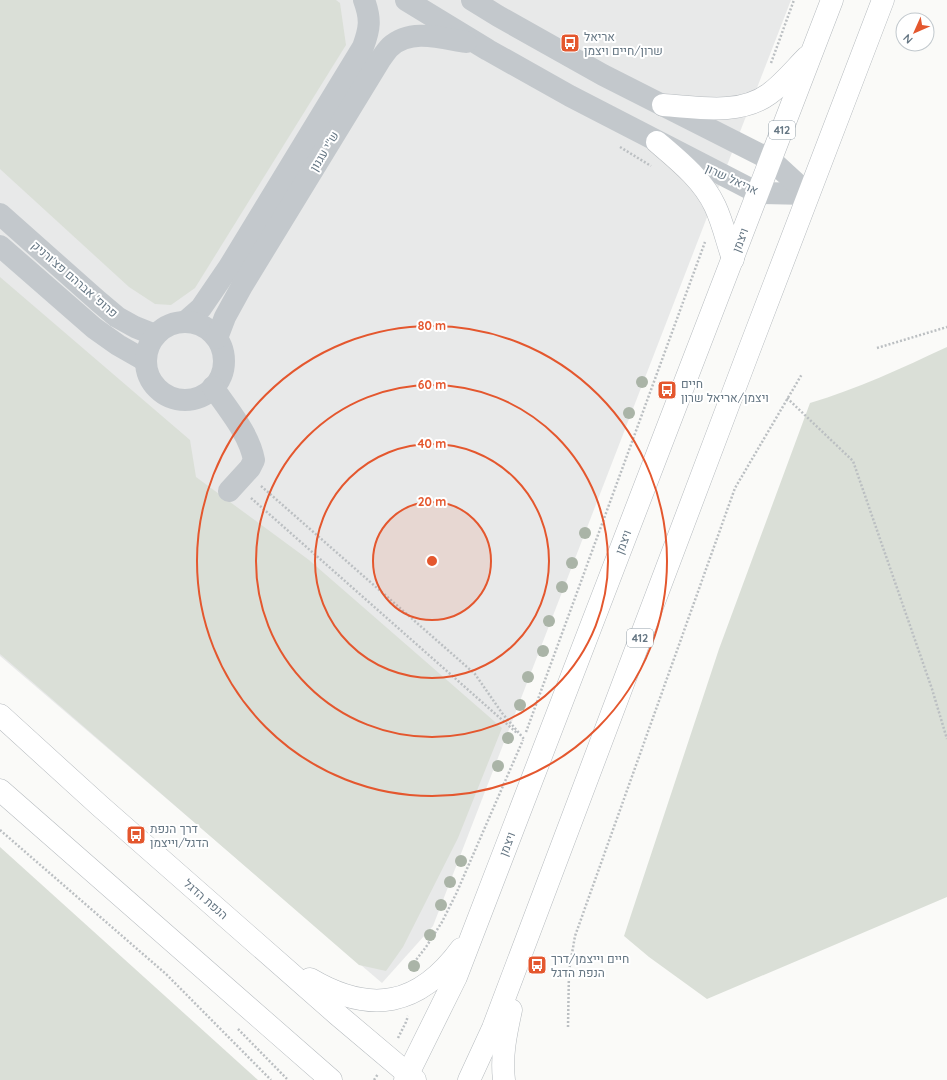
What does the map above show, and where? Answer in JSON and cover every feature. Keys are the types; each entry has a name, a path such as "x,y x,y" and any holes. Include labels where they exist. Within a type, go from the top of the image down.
{"main road":[{"name":"ויצמן","path":"409,1078 456,977 832,0"},
{"name":"412","path":"469,1080 493,1028 882,0"},
{"path":"663,105 722,109 740,107 756,102 769,94 813,51"},
{"path":"658,142 684,165 715,205 733,260"},
{"name":"הנפת הדגל","path":"0,715 100,806 388,1057 409,1078"},
{"path":"0,790 331,1080"},
{"path":"275,958 321,986 342,995 361,1000 396,998 415,991 430,982 448,966 473,932"},
{"path":"504,1080 503,1068 505,1037 525,942"},
{"path":"255,1014 313,1080"}],"street":[{"name":"ש\"י עגנון","path":"185,322 201,308 229,267 363,47 369,32 370,21 364,0"},
{"name":"אריאל שרון","path":"406,0 479,45 570,96 758,193 808,194"},
{"path":"472,0 603,75 771,160 808,194"},
{"name":"ש\"י עגנון","path":"217,338 225,317 242,286 380,60 390,47 405,38 424,35 479,45"},
{"name":"פרופ' אברהם פצ'ורניק","path":"0,214 117,317 135,327 155,335"},
{"name":"פרופ' אברהם פצ'ורניק","path":"0,246 94,328 118,345 146,361"},
{"path":"185,322 197,324 203,327 217,338 222,348 224,360 218,381 207,393 197,398 184,400 172,398 153,384 148,373 146,361 148,347 155,335 174,323 185,322"},
{"path":"213,387 243,431 252,450 254,460 237,483"}],"path":[{"path":"770,66 794,0"},
{"path":"374,1080 406,1022 415,991 408,970 426,947 442,922 456,894 524,739 707,236"},
{"path":"877,348 947,326"},
{"path":"568,1027 569,971 575,936 735,488 802,374"},
{"path":"787,398 853,461 932,689 947,739"},
{"path":"237,483 524,739"},
{"path":"237,483 475,674 502,713 524,739"},
{"path":"0,830 166,974 271,1080"}],"shaded area":[{"path":"0,0 791,0 433,926 382,983 0,656"},
{"path":"0,0 336,0 340,3 346,45 195,288 171,305 155,304 129,287 0,169"},
{"path":"0,277 190,440 196,477 309,560 502,728 458,838 403,947 386,971 359,965 0,654"},
{"path":"947,347 947,897 707,999 649,957 624,936 719,649 810,403 862,385"},
{"path":"0,847 258,1080 0,1080"}],"place":[{"name":"אריאל שרון/חיים ויצמן","path":"570,43"},
{"name":"חיים ויצמן/אריאל שרון","path":"667,390"},
{"name":"דרך הנפת הדגל/וייצמן","path":"136,835"},
{"name":"חיים וייצמן/דרך הנפת הדגל","path":"537,965"}]}
